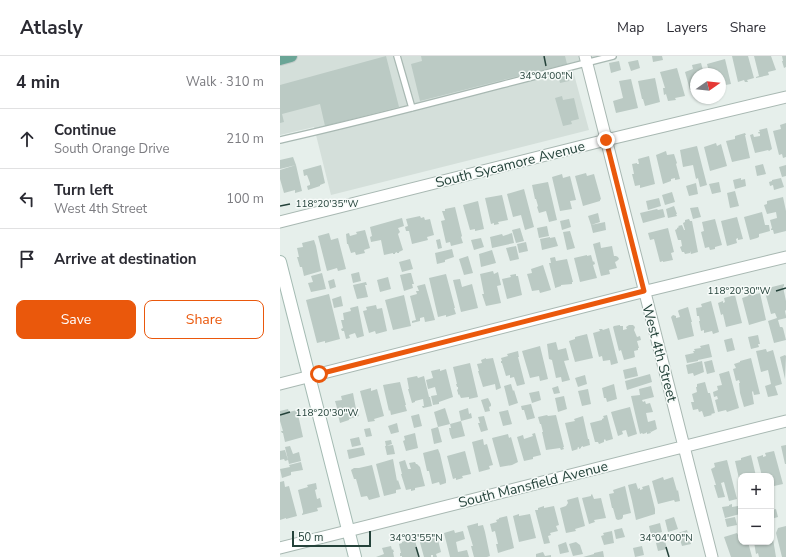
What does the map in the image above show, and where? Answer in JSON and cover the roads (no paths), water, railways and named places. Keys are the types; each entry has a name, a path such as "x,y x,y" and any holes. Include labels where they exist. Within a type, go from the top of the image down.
{"main road":[{"path":"280,59 291,56"},
{"path":"280,262 355,557"}],"street":[{"name":"West 4th Street","path":"586,59 712,557"},
{"name":"South Sycamore Avenue","path":"280,222 606,140 786,97"},
{"path":"280,384 644,291 786,257"},
{"name":"South Mansfield Avenue","path":"280,548 786,421"}],"lane":[{"path":"397,56 412,108"},
{"path":"280,140 412,108 586,59 613,56"}]}
